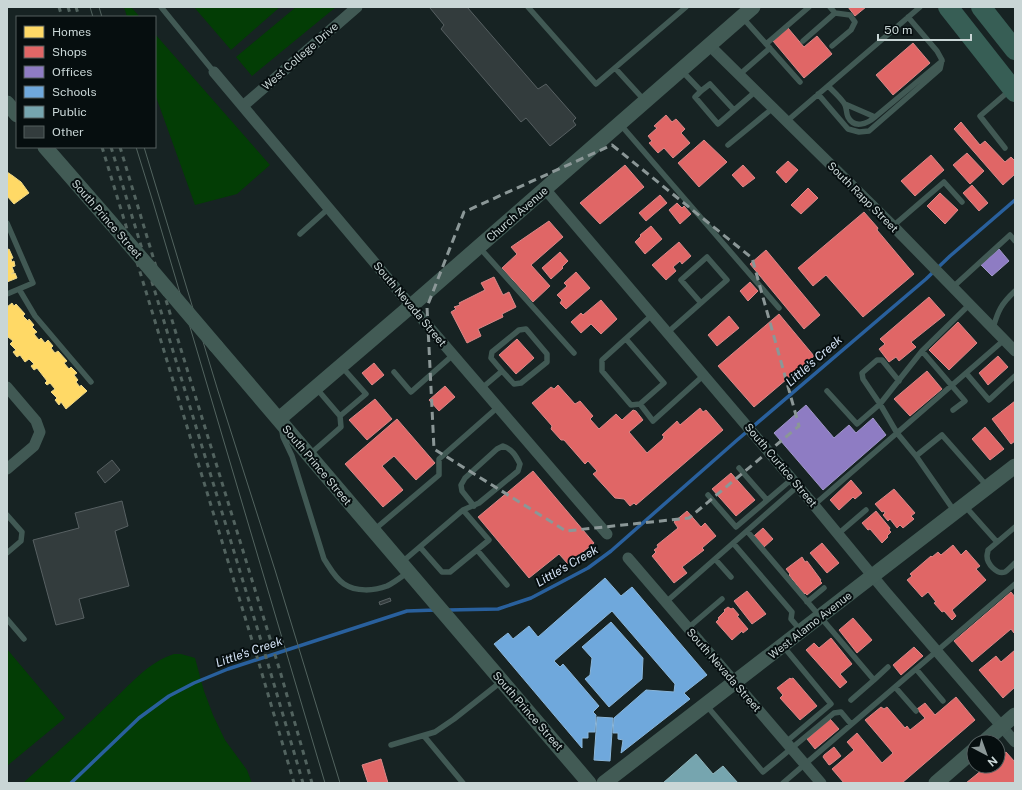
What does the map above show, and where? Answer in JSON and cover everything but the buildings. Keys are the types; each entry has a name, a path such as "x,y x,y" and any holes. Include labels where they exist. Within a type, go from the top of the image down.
{"highway":[{"path":"948,7 1014,90"},
{"path":"981,7 1015,50"}],"street":[{"name":"West College Drive","path":"243,106 357,7"},
{"name":"Church Avenue","path":"279,419 748,12"},
{"name":"South Rapp Street","path":"709,45 893,226 1015,351"},
{"name":"South Nevada Street","path":"214,72 411,306 607,534"},
{"path":"7,103 16,114"},
{"name":"South Prince Street","path":"46,148 589,783"},
{"name":"South Curtice Street","path":"544,189 795,482 872,576 1015,742"},
{"path":"7,387 36,421 40,432 34,446 7,469"},
{"name":"West Alamo Avenue","path":"604,783 1015,466"},
{"name":"South Nevada Street","path":"628,558 821,783"},
{"path":"994,734 1015,715"},
{"path":"936,783 966,757"}],"lane":[{"path":"161,7 214,72"},
{"path":"528,7 596,84 686,7"},
{"path":"739,75 809,7"},
{"path":"830,7 835,13 850,15 855,22 851,30 832,46"},
{"path":"787,122 920,7"},
{"path":"748,12 768,46 800,82"},
{"path":"803,41 835,13"},
{"path":"818,94 848,129 858,132 869,131 940,69 942,60 937,51 908,18"},
{"path":"845,104 848,118 852,122 858,124 865,123 875,117 942,60"},
{"path":"615,68 645,102"},
{"path":"681,70 701,91"},
{"path":"734,110 710,84 695,97 718,124 756,91"},
{"path":"828,86 845,104 875,117"},
{"path":"1005,148 980,116 1014,90"},
{"path":"728,145 773,108"},
{"path":"620,124 779,308"},
{"path":"893,226 944,182 962,202"},
{"path":"300,234 329,208"},
{"path":"7,223 33,283 7,294"},
{"path":"952,287 1010,235 1015,241"},
{"path":"478,247 574,353"},
{"path":"668,333 727,280 707,257 681,280 701,303"},
{"path":"19,289 35,316 91,382"},
{"path":"993,329 999,310 1015,292"},
{"path":"827,391 857,424 880,404 922,352 970,304"},
{"path":"626,339 664,383 640,404 630,405 602,371 602,360 652,315"},
{"path":"526,328 547,354 547,362 522,383 514,384 502,371 491,358 492,352 518,330 526,328"},
{"path":"814,505 1004,340"},
{"path":"922,352 965,401 953,410"},
{"path":"394,372 411,392 453,354"},
{"path":"899,381 882,360 877,360 862,373 863,379 897,433 960,508 997,542"},
{"path":"340,416 366,394 341,365"},
{"path":"482,388 502,371"},
{"path":"966,373 989,400 1015,376"},
{"path":"640,404 653,421 704,375"},
{"path":"309,455 341,427 340,416 316,387"},
{"path":"373,531 439,474 439,459 498,407"},
{"path":"279,419 283,437 292,456 324,559 337,578 352,588 370,590 386,586 398,580 404,568 420,547 464,510 474,506 480,503 518,471 520,464 508,448 503,446 497,450 464,478 461,485 462,491 474,506"},
{"path":"916,456 942,435 988,487"},
{"path":"739,468 767,500"},
{"path":"708,495 736,527 767,500 795,482"},
{"path":"666,602 747,531 795,482"},
{"path":"420,547 442,572 450,572 489,540 464,510"},
{"path":"838,534 866,510"},
{"path":"7,515 22,532 21,541 7,553"},
{"path":"1015,527 988,550 986,555 988,562 1000,573 1006,571 1015,563"},
{"path":"747,531 874,680"},
{"path":"734,543 792,612 791,619 801,631"},
{"path":"477,550 507,585"},
{"path":"715,559 731,577"},
{"path":"783,783 1015,584"},
{"path":"807,602 824,588"},
{"path":"688,628 722,599"},
{"path":"7,619 24,638"},
{"path":"706,705 763,772 831,704 782,646"},
{"path":"851,700 888,667"},
{"path":"916,669 943,701"},
{"path":"391,745 435,732 454,720 502,681"},
{"path":"895,687 916,711"},
{"path":"789,745 834,713 841,712 851,724"},
{"path":"424,736 463,783"}],"highlighted area":[{"path":"612,145 752,258 799,426 689,518 566,531 434,449 427,307 464,212"}],"green space":[{"path":"124,7 131,7 139,16 127,16"},
{"path":"194,7 280,7 231,50"},
{"path":"296,7 336,7 252,76 236,57"},
{"path":"156,35 270,165 237,194 195,205 156,97"},
{"path":"7,649 65,718 7,766"},
{"path":"174,654 181,654 195,658 204,691 213,715 225,740 247,770 252,783 23,783 139,675 156,663"}],"waterway":[{"name":"Little's Creek","path":"448,610 498,609 531,598 588,568 611,551 736,441 926,279 950,256 1015,200"},
{"name":"Little's Creek","path":"71,783 139,718 169,696 194,683 228,669 407,611 436,610"}],"tram line":[{"path":"90,7 93,16"},
{"path":"99,7 102,16"},
{"path":"136,148 325,783"},
{"path":"144,148 340,783"}],"railway":[{"path":"59,7 62,16"},
{"path":"68,7 71,16"},
{"path":"76,7 79,16"},
{"path":"102,148 294,783"},
{"path":"111,148 303,783"},
{"path":"120,148 280,671 312,783"}]}
